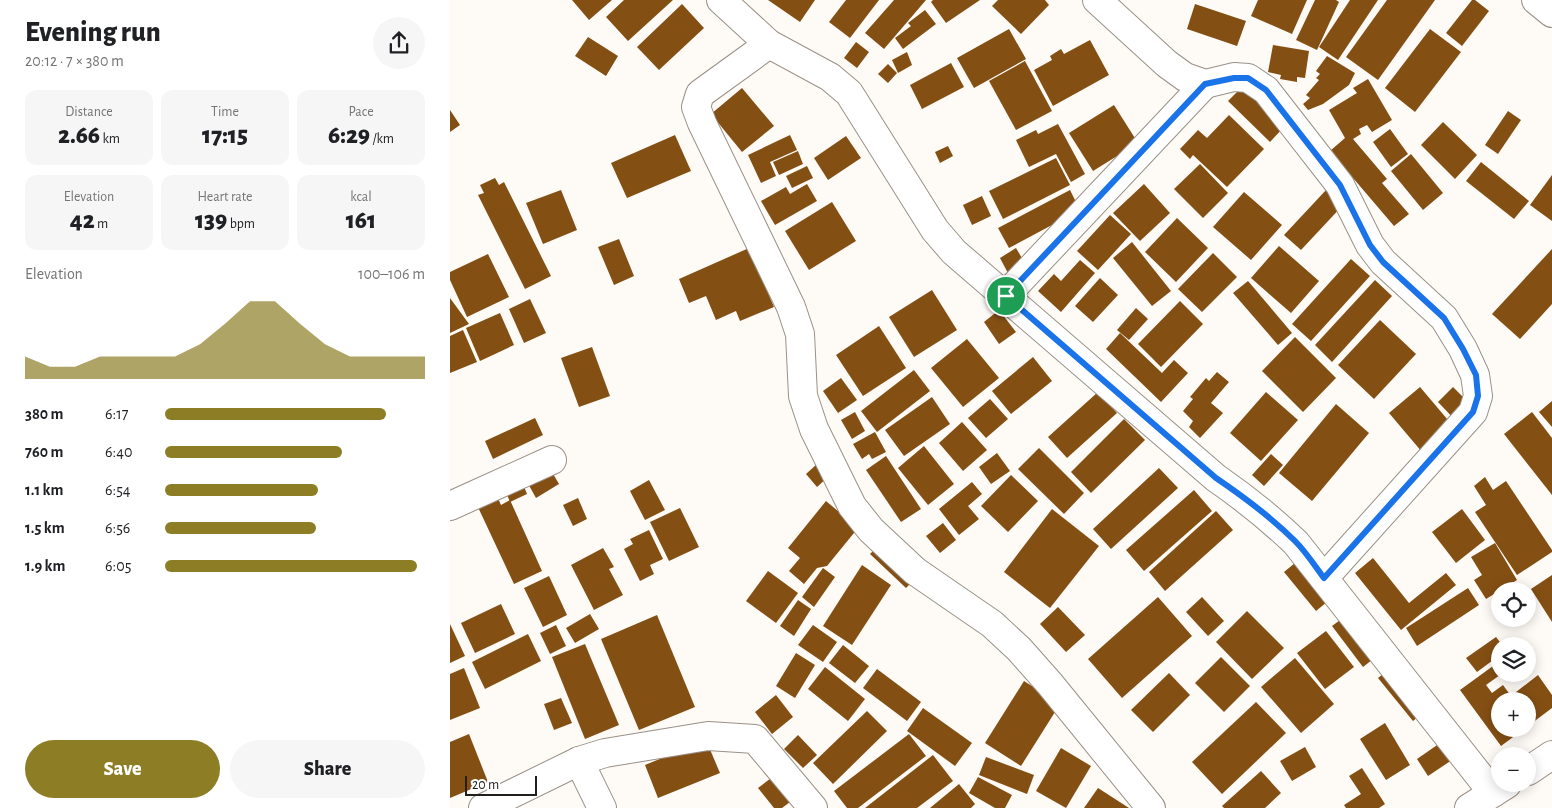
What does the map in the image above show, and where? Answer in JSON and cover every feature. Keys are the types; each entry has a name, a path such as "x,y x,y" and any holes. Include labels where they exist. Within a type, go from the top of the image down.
{"street":[{"path":"721,0 769,44 830,77 849,93 935,230 954,252 1216,478 1269,517 1296,543 1491,777"},
{"path":"1098,0 1166,64 1185,77 1205,84 1234,78 1248,78 1266,90 1340,185 1370,245 1383,262 1444,318 1476,375 1478,396 1473,412 1324,578"},
{"path":"1536,0 1552,13"},
{"path":"769,44 700,94 696,108 790,307 800,334 804,396 814,429 852,506 871,530 915,571 992,624 1018,649 1050,684 1151,808"},
{"path":"1006,296 1205,84"},
{"path":"450,506 552,460"},
{"path":"483,808 579,761 605,753 708,736 755,739 813,808"},
{"path":"1536,766 1552,755"},
{"path":"579,761 602,808"},
{"path":"1469,808 1494,792"}],"building":[{"path":"572,0 612,0 589,20"},
{"path":"624,0 673,0 628,41 606,17"},
{"path":"768,0 815,0 800,22"},
{"path":"846,0 879,0 850,38 829,22"},
{"path":"894,0 926,0 884,49 865,33"},
{"path":"933,0 980,0 946,23 931,2"},
{"path":"998,0 1045,0 1049,5 1021,34 992,6"},
{"path":"1258,0 1307,0 1292,34 1251,16"},
{"path":"1315,0 1336,0 1339,2 1317,50 1296,40"},
{"path":"1350,0 1378,0 1338,60 1319,47"},
{"path":"1387,0 1435,0 1378,80 1346,57"},
{"path":"1472,0 1475,0 1489,11 1462,46 1446,33"},
{"path":"682,4 704,28 659,70 637,47"},
{"path":"1195,4 1246,21 1237,46 1187,29"},
{"path":"925,10 936,24 903,49 895,38 911,26 908,23"},
{"path":"1009,29 1026,59 974,88 957,58"},
{"path":"1430,29 1461,52 1415,112 1385,88"},
{"path":"588,37 618,56 606,76 575,56"},
{"path":"1090,40 1109,75 1053,106 1034,70 1052,60 1050,56 1061,49 1064,54"},
{"path":"856,42 869,52 857,68 844,58"},
{"path":"1273,45 1309,51 1305,78 1297,77 1297,82 1280,79 1281,75 1268,72"},
{"path":"907,52 912,65 898,73 892,60"},
{"path":"1327,56 1355,73 1349,85 1323,104 1308,110 1303,104 1310,98 1306,95 1319,80 1316,78 1320,74 1316,71"},
{"path":"1025,61 1052,111 1016,130 989,81"},
{"path":"951,63 964,87 922,109 910,85"},
{"path":"888,64 897,73 888,83 878,74"},
{"path":"1368,79 1392,120 1372,132 1367,125 1359,129 1361,134 1353,139 1387,179 1382,183 1409,214 1394,226 1330,151 1345,138 1329,110 1357,93 1353,88"},
{"path":"1242,87 1283,128 1270,142 1228,101"},
{"path":"742,88 774,126 742,152 711,114"},
{"path":"1114,105 1138,143 1093,171 1069,133"},
{"path":"450,110 460,125 450,132"},
{"path":"1508,111 1521,120 1498,154 1485,145"},
{"path":"1229,115 1264,149 1227,187 1193,155 1190,159 1180,149 1198,130 1207,138"},
{"path":"1443,122 1477,155 1455,179 1421,145"},
{"path":"1058,124 1085,174 1071,182 1056,154 1029,167 1016,140 1036,130 1038,134"},
{"path":"1390,129 1408,154 1391,167 1373,142"},
{"path":"675,135 691,171 627,198 611,163"},
{"path":"790,135 797,150 770,162 776,176 761,183 748,155"},
{"path":"846,136 861,158 828,180 814,158"},
{"path":"948,146 953,156 940,163 935,152"},
{"path":"798,151 803,164 779,175 773,162"},
{"path":"1411,154 1443,193 1423,210 1391,171"},
{"path":"1056,158 1070,185 1003,219 989,191"},
{"path":"1481,162 1529,201 1514,219 1466,181"},
{"path":"1200,164 1228,193 1203,218 1174,189"},
{"path":"807,166 813,178 792,188 786,176"},
{"path":"1552,175 1552,221 1530,205"},
{"path":"495,178 499,185 504,182 551,276 525,289 478,195 484,193 480,185"},
{"path":"807,184 817,201 775,225 761,201 786,187 790,194"},
{"path":"1144,184 1170,213 1140,241 1113,213"},
{"path":"1327,189 1344,204 1301,250 1284,235"},
{"path":"561,190 577,230 543,244 526,203"},
{"path":"1070,190 1080,210 1009,248 998,228"},
{"path":"1244,192 1282,225 1251,260 1213,227"},
{"path":"982,196 991,216 972,225 963,205"},
{"path":"832,202 856,241 809,270 785,231"},
{"path":"1110,215 1131,234 1098,270 1077,251"},
{"path":"1177,218 1208,248 1176,282 1145,252"},
{"path":"619,239 634,276 614,285 598,247"},
{"path":"1132,242 1171,291 1152,306 1113,258"},
{"path":"1279,246 1319,281 1291,313 1251,278"},
{"path":"749,248 774,307 740,321 736,311 716,320 706,296 689,303 679,279"},
{"path":"1016,248 1026,265 1009,275 1000,258"},
{"path":"1552,249 1552,304 1520,339 1492,314"},
{"path":"1213,253 1237,277 1202,312 1178,289"},
{"path":"488,254 509,297 467,317 450,280 450,272"},
{"path":"1351,259 1370,276 1311,341 1292,324"},
{"path":"1080,260 1095,273 1061,312 1038,291 1054,274 1061,281"},
{"path":"1100,278 1118,295 1093,322 1075,306"},
{"path":"1375,280 1392,296 1332,362 1315,345"},
{"path":"1248,281 1292,333 1278,345 1233,293"},
{"path":"932,290 957,330 914,357 889,317"},
{"path":"450,298 469,324 450,333"},
{"path":"530,299 546,333 524,343 509,309"},
{"path":"1180,301 1203,324 1161,367 1138,344"},
{"path":"1136,308 1148,319 1129,340 1117,330"},
{"path":"999,310 1016,332 999,344 984,322"},
{"path":"500,313 514,345 480,361 466,328"},
{"path":"1380,320 1416,354 1374,399 1338,365"},
{"path":"879,326 906,368 863,396 836,355"},
{"path":"463,330 477,362 450,373 450,336"},
{"path":"1120,333 1162,373 1174,360 1188,373 1161,402 1106,349"},
{"path":"1295,337 1336,378 1303,412 1262,371"},
{"path":"967,339 999,378 963,407 931,368"},
{"path":"592,347 610,396 579,407 561,358"},
{"path":"1033,357 1052,381 1011,414 992,391"},
{"path":"914,370 930,391 877,432 861,411"},
{"path":"1217,372 1229,382 1211,403 1223,413 1200,438 1189,427 1193,421 1183,411 1193,399 1190,397 1206,378 1209,381"},
{"path":"841,378 857,400 838,413 823,391"},
{"path":"1420,387 1453,426 1422,452 1389,413"},
{"path":"1453,387 1472,406 1457,422 1438,402"},
{"path":"1098,392 1117,413 1067,458 1048,437"},
{"path":"1266,392 1298,420 1261,461 1230,433"},
{"path":"932,397 950,424 904,456 885,430"},
{"path":"990,399 1008,419 986,438 968,418"},
{"path":"1552,401 1552,427 1539,412"},
{"path":"1336,404 1369,433 1312,501 1279,473"},
{"path":"855,412 865,431 852,439 841,420"},
{"path":"1532,412 1552,438 1552,495 1504,434"},
{"path":"535,418 543,435 493,459 485,441"},
{"path":"1124,419 1145,440 1091,493 1071,472"},
{"path":"962,422 987,450 963,471 939,443"},
{"path":"875,432 886,452 872,459 869,454 862,459 853,444"},
{"path":"924,446 954,484 928,505 898,468"},
{"path":"1039,448 1084,493 1064,514 1018,469"},
{"path":"997,453 1010,471 991,484 979,467"},
{"path":"1271,454 1283,465 1264,486 1252,475"},
{"path":"886,456 921,509 901,522 866,470"},
{"path":"817,464 828,477 817,487 806,474"},
{"path":"549,467 559,484 536,498 526,480"},
{"path":"1159,468 1178,488 1111,549 1093,529"},
{"path":"1011,475 1038,501 1008,532 981,506"},
{"path":"1485,477 1493,490 1506,481 1552,550 1552,552 1517,575 1475,512 1486,505 1474,486"},
{"path":"521,479 527,494 510,502 504,487"},
{"path":"649,480 665,510 645,520 630,491"},
{"path":"972,482 982,494 968,506 979,519 959,535 939,509"},
{"path":"1194,490 1212,511 1144,571 1126,550"},
{"path":"497,496 501,505 510,500 542,571 514,584 477,505"},
{"path":"578,498 587,519 573,526 563,505"},
{"path":"826,501 858,528 827,566 817,568 804,584 789,571 800,558 788,548"},
{"path":"680,508 699,547 669,561 650,522"},
{"path":"1052,509 1099,546 1050,608 1004,572"},
{"path":"1462,509 1485,540 1456,563 1432,532"},
{"path":"1216,511 1233,530 1165,591 1149,572"},
{"path":"943,523 956,540 940,553 926,536"},
{"path":"649,530 663,559 650,565 654,574 640,581 624,549 633,544 630,539"},
{"path":"1495,543 1517,580 1514,582 1491,582 1491,596 1486,599 1474,580 1482,575 1471,557"},
{"path":"879,545 915,579 906,588 870,554"},
{"path":"603,548 614,567 609,569 623,595 594,610 571,565"},
{"path":"1301,558 1333,597 1316,611 1284,572"},
{"path":"1373,558 1409,603 1446,573 1456,585 1401,630 1355,573"},
{"path":"862,565 891,585 852,645 823,626"},
{"path":"823,568 835,577 814,607 802,597"},
{"path":"768,571 798,593 776,623 746,601"},
{"path":"1552,575 1552,622 1536,597 1536,586"},
{"path":"549,576 567,615 543,627 524,588"},
{"path":"1468,588 1479,605 1417,646 1406,628"},
{"path":"1158,597 1192,636 1122,698 1088,659"},
{"path":"1202,597 1224,621 1208,636 1186,612"},
{"path":"798,600 811,609 794,636 780,626"},
{"path":"501,604 515,634 475,653 461,623"},
{"path":"1058,607 1085,635 1066,652 1040,624"},
{"path":"1247,611 1284,648 1252,679 1216,642"},
{"path":"590,614 599,629 575,643 566,628"},
{"path":"657,615 695,707 639,730 601,639"},
{"path":"1347,615 1377,656 1363,667 1332,626"},
{"path":"450,624 465,656 450,663"},
{"path":"556,625 566,646 550,654 540,633"},
{"path":"813,625 837,642 823,662 798,645"},
{"path":"1326,631 1354,667 1325,689 1297,653"},
{"path":"528,634 541,661 485,689 472,662"},
{"path":"1491,640 1491,662 1477,672 1466,658"},
{"path":"585,644 619,725 585,739 552,657"},
{"path":"843,645 869,666 855,683 829,663"},
{"path":"796,653 815,665 795,698 776,686"},
{"path":"1221,657 1250,686 1224,712 1195,683"},
{"path":"1295,658 1334,704 1301,733 1261,687"},
{"path":"825,667 865,699 848,721 808,689"},
{"path":"1491,667 1491,681 1486,685 1491,692 1491,732 1460,690"},
{"path":"464,668 480,708 450,720 450,674"},
{"path":"877,669 921,702 907,721 863,688"},
{"path":"1388,670 1423,713 1413,721 1378,678"},
{"path":"1169,673 1190,695 1153,732 1131,710"},
{"path":"1538,675 1552,695 1552,708 1536,720 1536,692 1516,692 1529,682 1536,682"},
{"path":"1024,681 1060,704 1021,766 985,743"},
{"path":"1503,685 1508,692 1493,692"},
{"path":"776,695 793,717 772,734 755,712"},
{"path":"561,698 572,723 554,730 544,704"},
{"path":"1256,702 1286,733 1222,794 1192,762"},
{"path":"923,708 972,743 955,766 907,731"},
{"path":"867,711 887,731 833,784 813,763"},
{"path":"1385,723 1410,765 1386,780 1360,739"},
{"path":"469,734 488,782 450,798 450,742"},
{"path":"909,734 926,756 858,808 847,808 834,791"},
{"path":"798,735 817,755 803,768 784,749"},
{"path":"1494,737 1513,737 1501,746"},
{"path":"706,740 720,773 658,798 645,765"},
{"path":"1443,741 1455,758 1428,776 1417,759"},
{"path":"1305,747 1316,767 1292,781 1280,761"},
{"path":"1061,748 1091,766 1066,808 1036,791"},
{"path":"933,755 953,781 917,808 865,808"},
{"path":"986,757 1034,775 1027,794 979,775"},
{"path":"1362,768 1385,804 1379,808 1346,808 1344,805 1361,794 1349,776"},
{"path":"1261,771 1281,793 1265,808 1224,808 1222,806"},
{"path":"775,775 794,799 782,808 774,808 758,788"},
{"path":"978,777 1012,795 1005,808 995,808 969,793"},
{"path":"959,784 975,804 971,808 930,808"},
{"path":"1098,788 1129,808 1084,808"}],"route":[{"path":"1234,78 1248,78 1266,90 1340,185 1370,245 1383,262 1444,318 1476,375 1478,396 1473,412 1324,578 1296,543 1269,517 1216,478 1006,296 1205,84 1234,78"}]}
